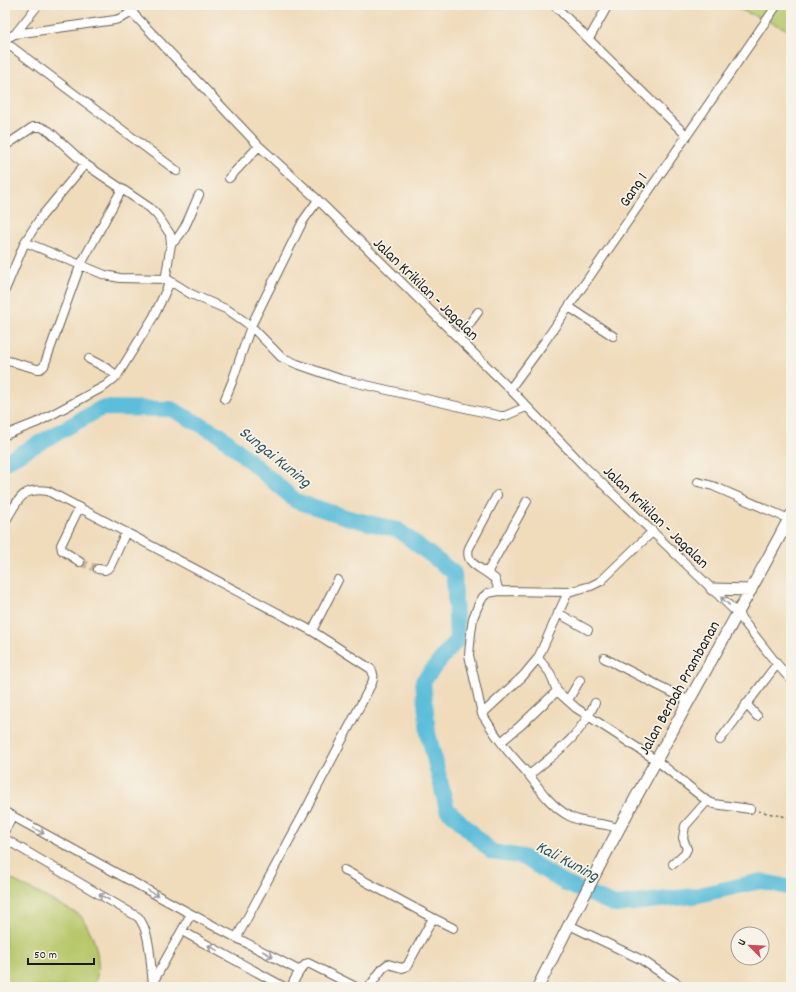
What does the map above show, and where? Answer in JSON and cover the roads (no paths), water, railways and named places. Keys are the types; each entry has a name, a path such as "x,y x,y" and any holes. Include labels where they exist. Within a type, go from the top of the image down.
{"main road":[{"name":"Jalan Berbah Prambanan","path":"538,987 656,760 737,613 787,533 790,517"},
{"path":"712,589 751,590"}],"street":[{"path":"38,5 15,34 5,40 176,171"},
{"name":"Jalan Krikilan - Jagalan","path":"125,5 259,146 318,200 510,388 526,407 583,465 737,613 791,680"},
{"path":"15,34 115,20 125,17 132,12 137,5"},
{"path":"554,5 686,135"},
{"path":"590,37 608,5"},
{"name":"Gang 1","path":"510,388 568,307 777,5"},
{"path":"5,146 33,127 37,126 48,131 85,164 150,208 168,231 171,244 166,275 169,280 191,294 228,310 251,326 281,357 340,379 500,416 505,416 526,407"},
{"path":"229,178 259,146"},
{"path":"5,290 25,242 41,217 85,164"},
{"path":"5,360 37,370 44,366 80,266 122,189"},
{"path":"171,244 177,239 199,195"},
{"path":"225,399 251,326 303,221 318,200"},
{"path":"25,242 80,266 105,275 120,278 169,280"},
{"path":"5,435 38,422 105,386 117,376 154,316 169,280"},
{"path":"568,307 613,336"},
{"path":"459,338 478,312"},
{"path":"89,359 108,369 117,376"},
{"path":"698,482 713,486 790,517"},
{"path":"5,522 21,497 26,492 37,490 48,491 312,631 371,669 374,675 373,679 306,811 236,937"},
{"path":"497,495 467,554 470,561 495,579 498,591"},
{"path":"487,573 527,501"},
{"path":"80,508 61,545 62,550 80,562"},
{"path":"619,829 608,825 588,823 569,816 560,810 545,797 529,775 501,742 482,714 469,655 471,633 473,618 478,606 483,597 488,593 498,591 568,592 591,586 601,581 653,531"},
{"path":"98,569 105,570 110,566 126,532"},
{"path":"312,631 338,580"},
{"path":"482,714 523,676 538,658 568,592"},
{"path":"558,613 588,630"},
{"path":"538,658 550,672 557,691 589,716 656,760 707,801 714,804 750,809"},
{"path":"604,658 689,701"},
{"path":"720,740 777,664"},
{"path":"568,700 580,680"},
{"path":"501,742 557,691"},
{"path":"529,775 572,739 589,716 594,703"},
{"path":"746,704 757,716"},
{"path":"672,864 685,853 687,849 683,838 685,826 707,801"},
{"path":"5,812 191,914 300,971"},
{"path":"5,830 14,816"},
{"path":"5,839 138,917 143,923 146,932 152,985"},
{"path":"344,870 453,928"},
{"path":"152,985 191,914"},
{"path":"369,987 383,968 388,964 402,968 407,966 433,918"},
{"path":"569,925 642,960 682,987"},
{"path":"182,931 284,987"},
{"path":"291,987 300,971 308,963 356,987"}],"waterway":[{"name":"Sungai Kuning","path":"5,462 102,408 171,409 220,435 296,501 349,518 398,530 454,573 457,640 423,681 428,733 447,809 492,852 523,857 566,884 615,905 694,896 761,881 791,888"}],"tunnel":[{"path":"80,562 98,569"}],"water label":[{"name":"Kali Kuning","path":"568,860"}]}
